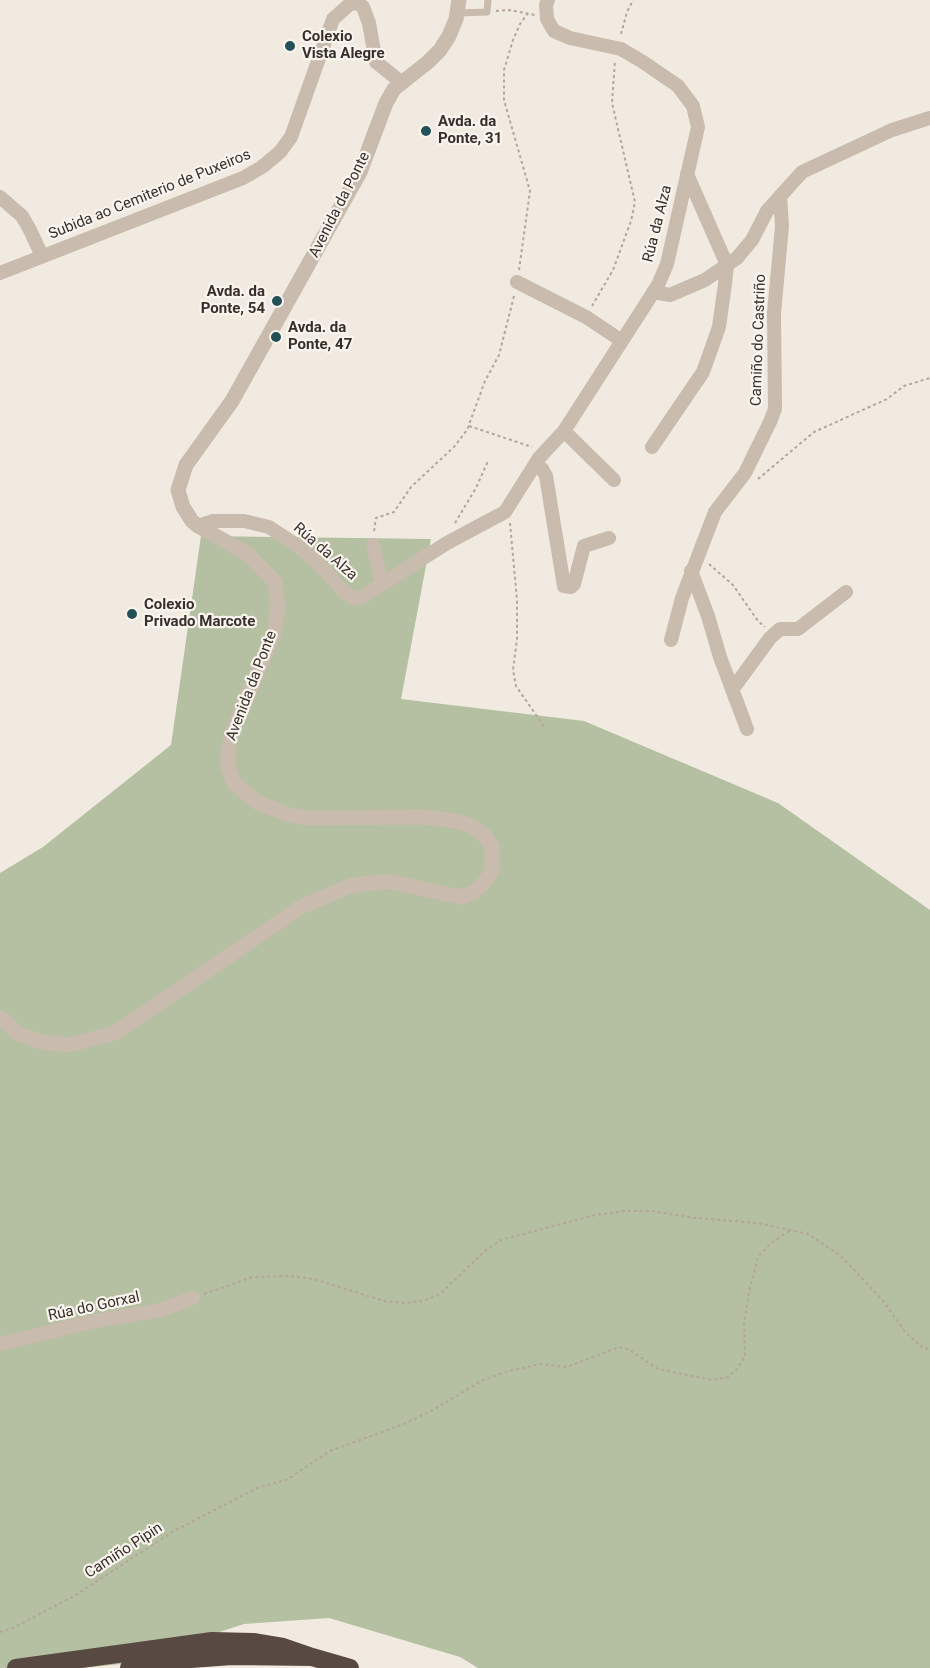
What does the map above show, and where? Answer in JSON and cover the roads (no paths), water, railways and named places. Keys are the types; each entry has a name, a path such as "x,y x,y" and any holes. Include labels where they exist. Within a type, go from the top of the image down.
{"highway":[{"path":"16,1668 212,1641 253,1642 283,1647 350,1668"},
{"path":"129,1668 232,1656 312,1657"}],"street":[{"name":"Rúa da Alza","path":"198,526 213,521 244,521 269,527 298,546 345,592 353,598 362,597 452,540 505,512 545,451 564,431 653,292 667,264 698,127 693,106 678,86 643,62 617,49 570,38 554,31 547,19 548,0"},
{"name":"Subida ao Cemiterio de Puxeiros","path":"0,273 243,178 262,167 280,152 291,137 333,19 350,4 357,1 363,8 369,23 376,62 401,82"},
{"name":"Avenida da Ponte","path":"0,1017 19,1034 42,1042 69,1045 115,1033 301,907 350,886 370,883 392,882 461,897 474,892 485,882 492,870 494,859 492,847 485,836 472,826 421,817 309,818 290,815 258,803 234,783 228,768 228,751 232,732 274,633 278,606 275,582 248,554 198,526 187,515 179,498 179,481 186,465 219,421 252,367 360,172 386,103 401,82 440,50 449,36 458,6"},
{"path":"653,292 670,295 705,280 737,258 752,240 767,211 802,171 892,130 930,118"},
{"name":"Rúa da Alza","path":"687,174 728,265"},
{"name":"Camiño do Castriño","path":"671,640 691,571 715,512 745,473 774,409 774,313 782,226 780,196"},
{"path":"0,197 22,216 42,256"},
{"path":"652,447 703,372 719,327 728,265"},
{"path":"517,282 586,316 622,341"},
{"path":"564,431 614,480"},
{"path":"536,464 546,476 564,586 572,587 584,546 609,537"},
{"path":"373,545 380,575 385,582"},
{"path":"691,571 747,729"},
{"path":"732,690 774,634 780,629 798,630 846,592"},
{"name":"Rúa do Gorxal","path":"0,1344 95,1321 161,1310 193,1298"}],"lane":[{"path":"458,6 487,12 488,0"}],"place":[{"name":"Colexio Vista Alegre","path":"290,46"},
{"name":"Avda. da Ponte, 31","path":"426,131"},
{"name":"Avda. da Ponte, 54","path":"277,301"},
{"name":"Avda. da Ponte, 47","path":"276,337"},
{"name":"Colexio Privado Marcote","path":"132,614"}]}
